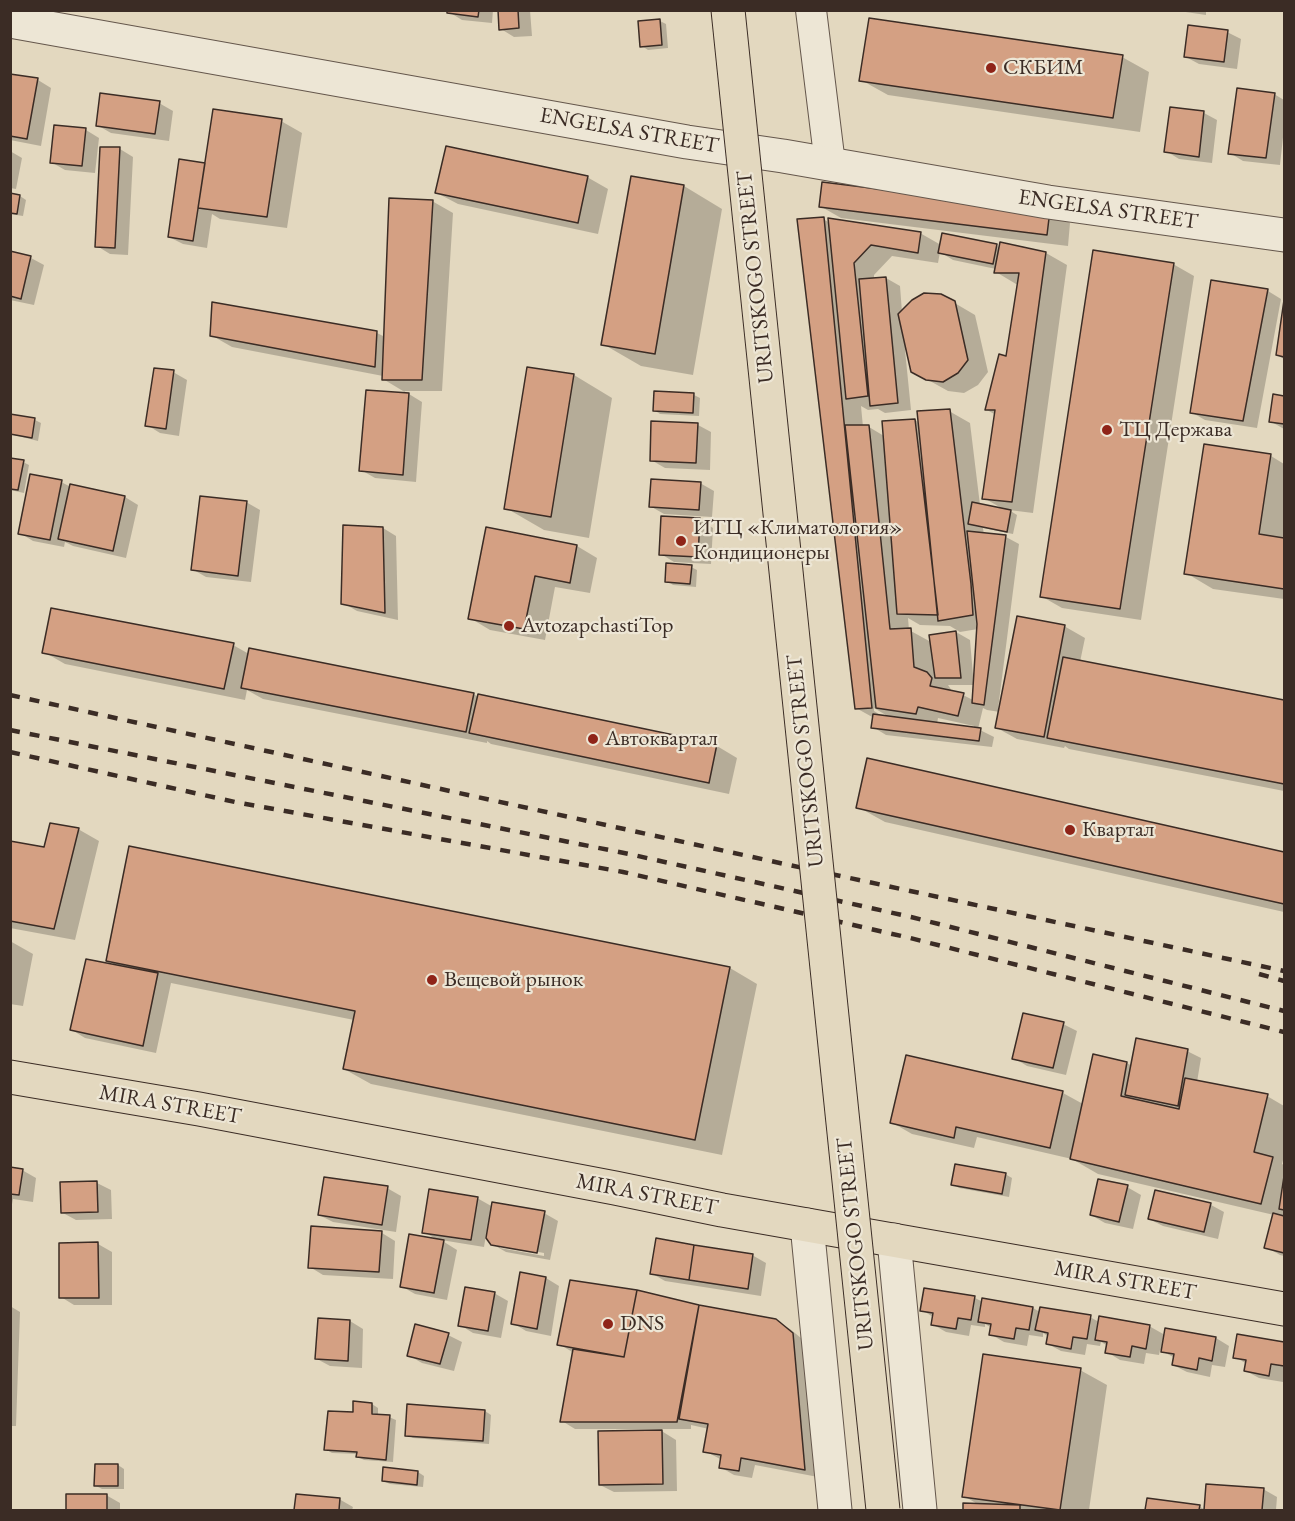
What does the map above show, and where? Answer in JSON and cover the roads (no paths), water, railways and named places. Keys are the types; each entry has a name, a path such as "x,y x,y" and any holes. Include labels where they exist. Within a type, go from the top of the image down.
{"main road":[{"name":"URITSKOGO STREET","path":"728,10 883,1510"},
{"name":"MIRA STREET","path":"10,1077 222,1114 722,1210 1284,1309"}],"street":[{"path":"811,10 830,164"},
{"name":"ENGELSA STREET","path":"10,21 664,138 1059,204 1284,235"},
{"name":"URITSKOGO STREET","path":"807,1225 835,1510"},
{"name":"URITSKOGO STREET","path":"894,1240 920,1510"}],"railway":[{"path":"10,695 1284,971"},
{"path":"10,730 629,854 911,917 1284,1011"},
{"path":"10,752 235,802 623,872 910,938 1284,1032"},
{"path":"1259,974 1284,981"}],"place":[{"name":"СКБИМ","path":"991,68"},
{"name":"ТЦ Держава","path":"1107,430"},
{"name":"ИТЦ «Климатология» Кондиционеры","path":"681,541"},
{"name":"AvtozapchastiTop","path":"509,626"},
{"name":"Автоквартал","path":"593,739"},
{"name":"Квартал","path":"1070,830"},
{"name":"Вещевой рынок","path":"432,980"},
{"name":"DNS","path":"608,1324"}]}
